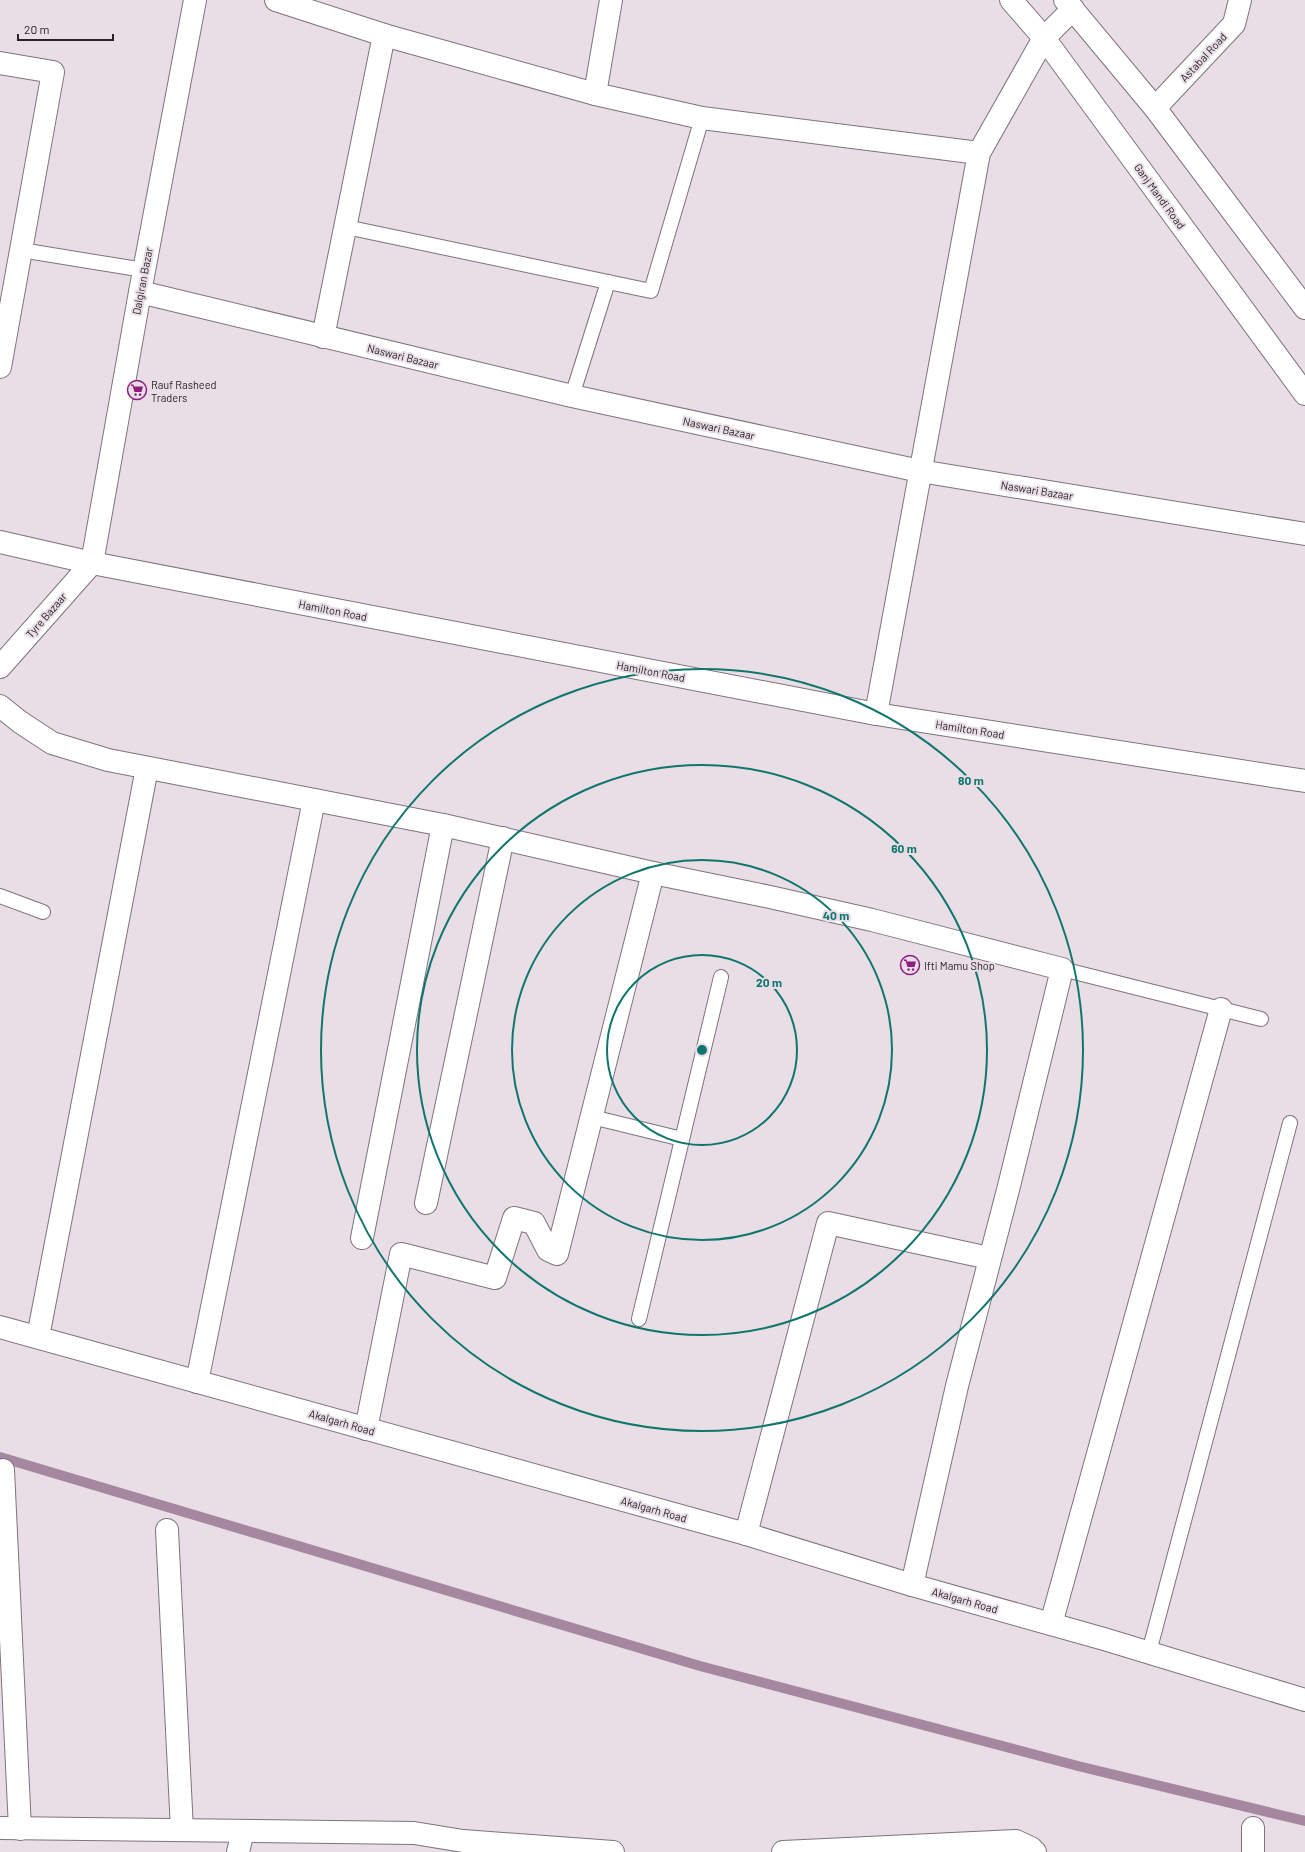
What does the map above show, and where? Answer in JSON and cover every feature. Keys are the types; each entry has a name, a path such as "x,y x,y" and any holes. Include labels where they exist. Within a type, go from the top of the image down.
{"street":[{"name":"Dalgiran Bazar","path":"92,563 144,270 195,0"},
{"path":"276,0 384,35 595,94 702,118 979,153"},
{"path":"595,94 611,0"},
{"name":"Ganj Mandi Road","path":"1011,0 1044,38 1305,394"},
{"name":"Astabal Road","path":"1156,108 1234,24 1240,0"},
{"path":"876,714 979,153 1044,38 1073,3 1156,108 1305,308"},
{"path":"323,337 384,35"},
{"path":"0,63 53,72 0,367"},
{"name":"Naswari Bazaar","path":"140,292 572,396 920,471 1305,534"},
{"name":"Hamilton Road","path":"0,542 92,563 876,714 1305,782"},
{"name":"Tyre Bazaar","path":"0,667 92,563"},
{"path":"0,706 20,722 52,743 108,760 443,824 653,873 872,920 1062,969 957,1386 912,1585"},
{"path":"38,1337 147,768"},
{"path":"197,1382 314,800"},
{"path":"362,1238 443,824"},
{"path":"426,1203 504,838"},
{"path":"366,1429 401,1254 495,1278 514,1218 534,1223 548,1250 558,1254 653,873"},
{"path":"1051,1624 1221,1009"},
{"path":"746,1534 828,1223 989,1258"},
{"name":"Akalgarh Road","path":"0,1327 746,1534 912,1585 1149,1652 1305,1700"},
{"path":"3,1470 10,1828 414,1833 461,1846 613,1852"},
{"path":"167,1530 182,1830"},
{"path":"1253,1828 1254,1852"},
{"path":"238,1852 243,1831"},
{"path":"783,1852 909,1849 1016,1841 1031,1848 1035,1852"}],"lane":[{"path":"346,227 651,291 702,118"},
{"path":"21,250 144,270"},
{"path":"572,396 608,282"},
{"path":"0,896 43,912"},
{"path":"1062,969 1261,1019"},
{"path":"639,1319 721,977"},
{"path":"592,1117 682,1139"},
{"path":"1149,1652 1290,1123"}],"waterway":[{"path":"0,1457 700,1666 1078,1766 1305,1821"}],"place":[{"name":"Rauf Rasheed Traders","path":"137,390"},
{"name":"Ifti Mamu Shop","path":"910,965"}]}
